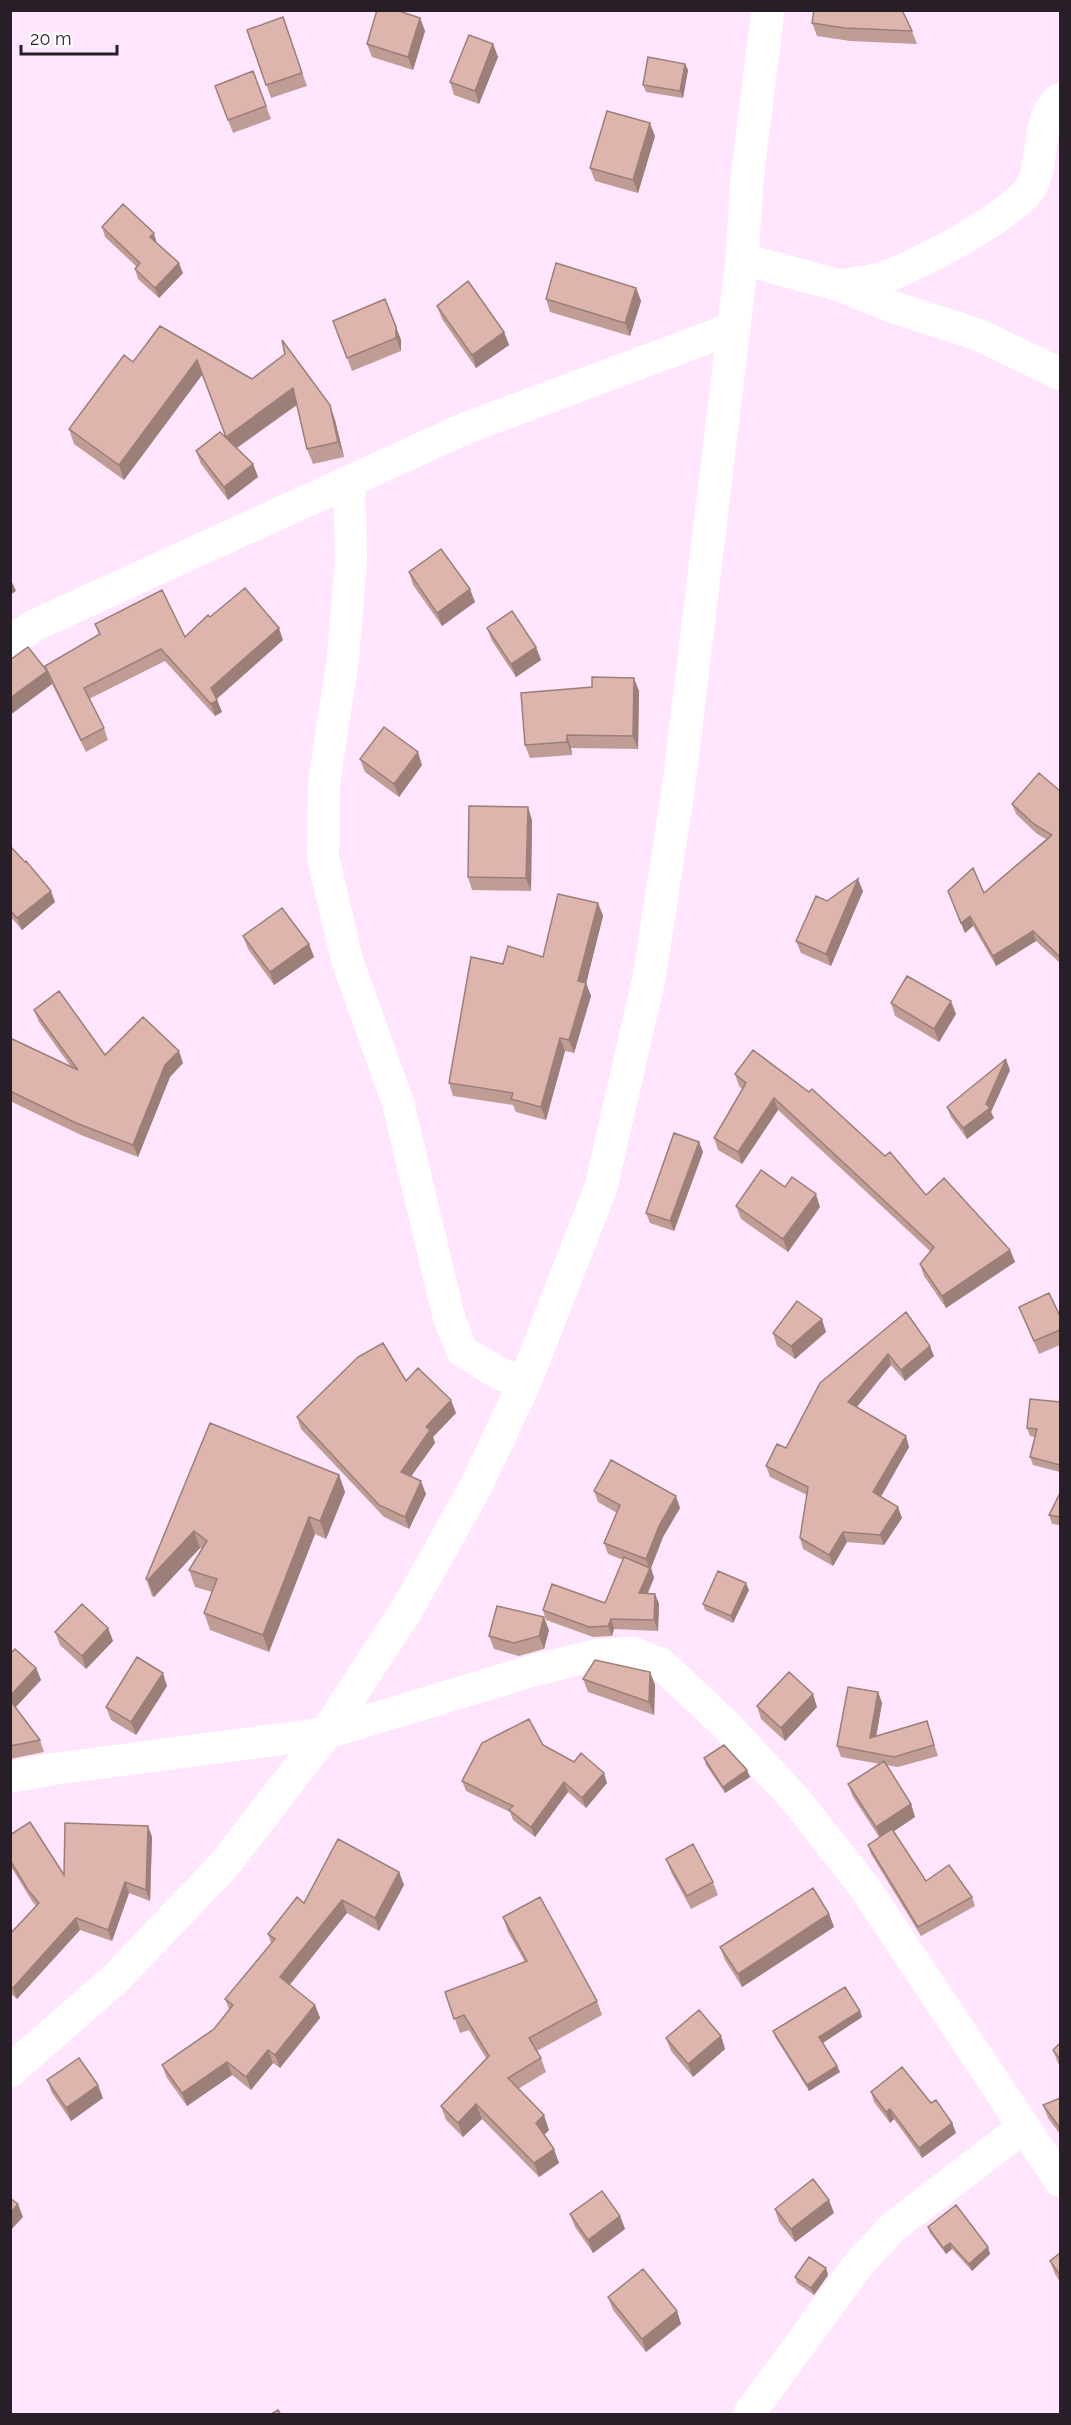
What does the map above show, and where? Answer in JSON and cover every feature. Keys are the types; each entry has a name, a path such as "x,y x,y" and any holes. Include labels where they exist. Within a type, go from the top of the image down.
{"main road":[{"path":"10,2071 115,1979 224,1865 326,1733 407,1609 475,1488 525,1382 601,1187 649,978 679,784 742,259 747,179 768,10"}],"street":[{"path":"840,286 882,278 919,263 994,220 1022,200 1033,184 1044,128 1053,105 1060,99"},
{"path":"742,259 840,286 890,306 979,335 1060,374"},
{"path":"10,643 33,627 466,429 734,328"},
{"path":"349,482 351,560 343,658 324,783 323,857 347,960 398,1103 449,1318 462,1351 500,1374 525,1382"},
{"path":"10,1777 54,1769 326,1733 536,1670 596,1655 633,1653 661,1664 725,1724 780,1783 866,1888 1060,2181"},
{"path":"749,2415 858,2265 894,2226 1024,2127"}],"building":[{"path":"377,10 396,10 420,18 408,57 367,44"},
{"path":"814,10 902,10 912,31 845,28 812,23"},
{"path":"283,17 302,73 266,85 247,30"},
{"path":"469,35 493,44 475,91 450,82"},
{"path":"648,57 685,64 680,91 643,85"},
{"path":"253,71 266,106 228,120 215,86"},
{"path":"607,111 650,123 633,180 590,168"},
{"path":"123,204 154,233 150,237 179,263 155,288 135,269 140,263 102,227"},
{"path":"556,263 636,288 625,323 546,299"},
{"path":"468,281 504,332 472,355 437,306"},
{"path":"385,299 396,327 396,338 347,358 333,321"},
{"path":"160,326 252,379 285,354 282,340 330,405 338,442 307,449 293,388 226,437 197,360 119,465 69,429 124,355 133,362"},
{"path":"220,432 253,464 224,487 196,451"},
{"path":"441,549 470,589 437,613 409,572"},
{"path":"245,588 279,628 211,688 217,700 211,704 161,649 84,688 104,728 81,740 45,666 100,634 95,624 162,590 185,637 208,615 210,617"},
{"path":"512,611 536,647 511,664 487,628"},
{"path":"28,647 47,671 10,698 10,660"},
{"path":"592,677 634,678 633,736 567,735 567,742 525,745 521,693 592,687"},
{"path":"384,727 418,752 394,784 360,759"},
{"path":"1039,773 1060,791 1060,957 1033,931 993,956 970,916 961,923 948,891 973,868 984,893 1052,835 1034,824 1012,804"},
{"path":"469,806 528,807 526,878 468,877"},
{"path":"10,846 51,891 17,918 10,910"},
{"path":"858,879 826,954 796,941 816,896 827,901"},
{"path":"558,894 598,903 578,981 586,983 569,1040 560,1038 541,1107 511,1099 513,1093 449,1083 471,957 503,964 508,946 543,957"},
{"path":"282,908 309,944 270,972 243,936"},
{"path":"907,976 951,1001 934,1029 891,1003"},
{"path":"59,991 105,1055 143,1017 179,1051 165,1065 133,1145 76,1123 10,1091 10,1038 78,1070 34,1010"},
{"path":"753,1050 809,1092 812,1089 885,1156 890,1152 926,1195 944,1178 1010,1250 942,1296 920,1264 934,1247 774,1098 738,1152 714,1138 746,1083 735,1074"},
{"path":"1006,1059 986,1104 990,1108 963,1128 947,1107"},
{"path":"674,1133 699,1142 670,1221 646,1213"},
{"path":"761,1170 785,1187 792,1177 816,1194 783,1239 736,1206"},
{"path":"1049,1293 1060,1316 1060,1330 1034,1341 1019,1307"},
{"path":"797,1301 822,1319 791,1346 773,1333"},
{"path":"906,1312 930,1346 901,1370 888,1354 848,1402 906,1436 873,1492 898,1507 880,1535 843,1532 829,1555 800,1538 808,1487 766,1466 777,1444 786,1448 820,1383"},
{"path":"383,1343 406,1381 418,1368 451,1400 426,1427 430,1430 401,1472 421,1481 405,1517 379,1505 297,1417 358,1357"},
{"path":"1030,1399 1060,1402 1060,1465 1030,1457 1037,1429 1027,1428"},
{"path":"210,1423 339,1475 320,1521 309,1517 263,1635 204,1613 217,1579 189,1570 207,1541 194,1531 148,1580 146,1579"},
{"path":"611,1460 676,1496 659,1526 646,1559 604,1543 620,1505 594,1491"},
{"path":"1060,1493 1060,1517 1049,1515"},
{"path":"624,1557 650,1568 639,1593 655,1594 654,1620 611,1619 608,1626 589,1627 543,1610 552,1584 605,1603"},
{"path":"718,1571 746,1583 731,1616 703,1604"},
{"path":"82,1604 108,1628 82,1656 55,1632"},
{"path":"497,1606 544,1617 539,1636 514,1643 489,1636"},
{"path":"15,1649 36,1668 10,1696 10,1654"},
{"path":"137,1657 163,1673 131,1722 106,1707"},
{"path":"595,1660 650,1672 649,1702 583,1679"},
{"path":"789,1672 813,1694 781,1728 757,1706"},
{"path":"848,1687 878,1692 870,1738 927,1721 934,1745 894,1757 837,1746"},
{"path":"10,1700 40,1740 10,1746"},
{"path":"529,1719 543,1745 574,1762 581,1753 604,1773 582,1798 564,1782 531,1827 509,1810 513,1806 462,1781 482,1743"},
{"path":"724,1745 747,1770 723,1787 704,1758"},
{"path":"884,1761 911,1804 876,1827 848,1784"},
{"path":"30,1822 64,1875 65,1823 148,1826 146,1890 125,1882 108,1930 76,1918 13,1988 10,1986 10,1934 39,1903 28,1890 10,1860 10,1835"},
{"path":"892,1829 926,1881 949,1865 972,1897 918,1927 868,1845"},
{"path":"338,1839 399,1872 375,1918 342,1900 280,1977 315,2005 275,2055 268,2050 246,2077 227,2062 182,2093 162,2065 214,2029 233,2005 225,1999 275,1939 268,1934 297,1897 304,1903"},
{"path":"693,1844 713,1882 687,1896 666,1859"},
{"path":"813,1888 829,1914 738,1974 720,1947"},
{"path":"540,1897 597,2001 529,2038 541,2058 508,2078 544,2115 536,2123 554,2149 534,2163 476,2104 458,2123 441,2106 489,2056 464,2015 454,2019 445,1992 527,1961 503,1917"},
{"path":"845,1987 860,2011 819,2037 837,2066 807,2085 773,2031"},
{"path":"699,2010 721,2036 688,2064 666,2038"},
{"path":"1060,2043 1060,2059 1053,2050"},
{"path":"79,2058 98,2085 66,2108 47,2080"},
{"path":"902,2067 931,2103 936,2100 952,2123 919,2148 890,2109 886,2112 871,2092"},
{"path":"1060,2098 1060,2128 1043,2105"},
{"path":"813,2179 829,2200 791,2229 775,2209"},
{"path":"602,2191 620,2216 588,2240 570,2214"},
{"path":"10,2198 18,2204 10,2213"},
{"path":"956,2205 988,2247 969,2264 950,2243 943,2248 928,2227"},
{"path":"1060,2253 1060,2275 1050,2261"},
{"path":"809,2257 826,2268 811,2288 795,2277"},
{"path":"643,2269 677,2311 642,2339 608,2297"},
{"path":"278,2410 281,2415 269,2415"}]}
